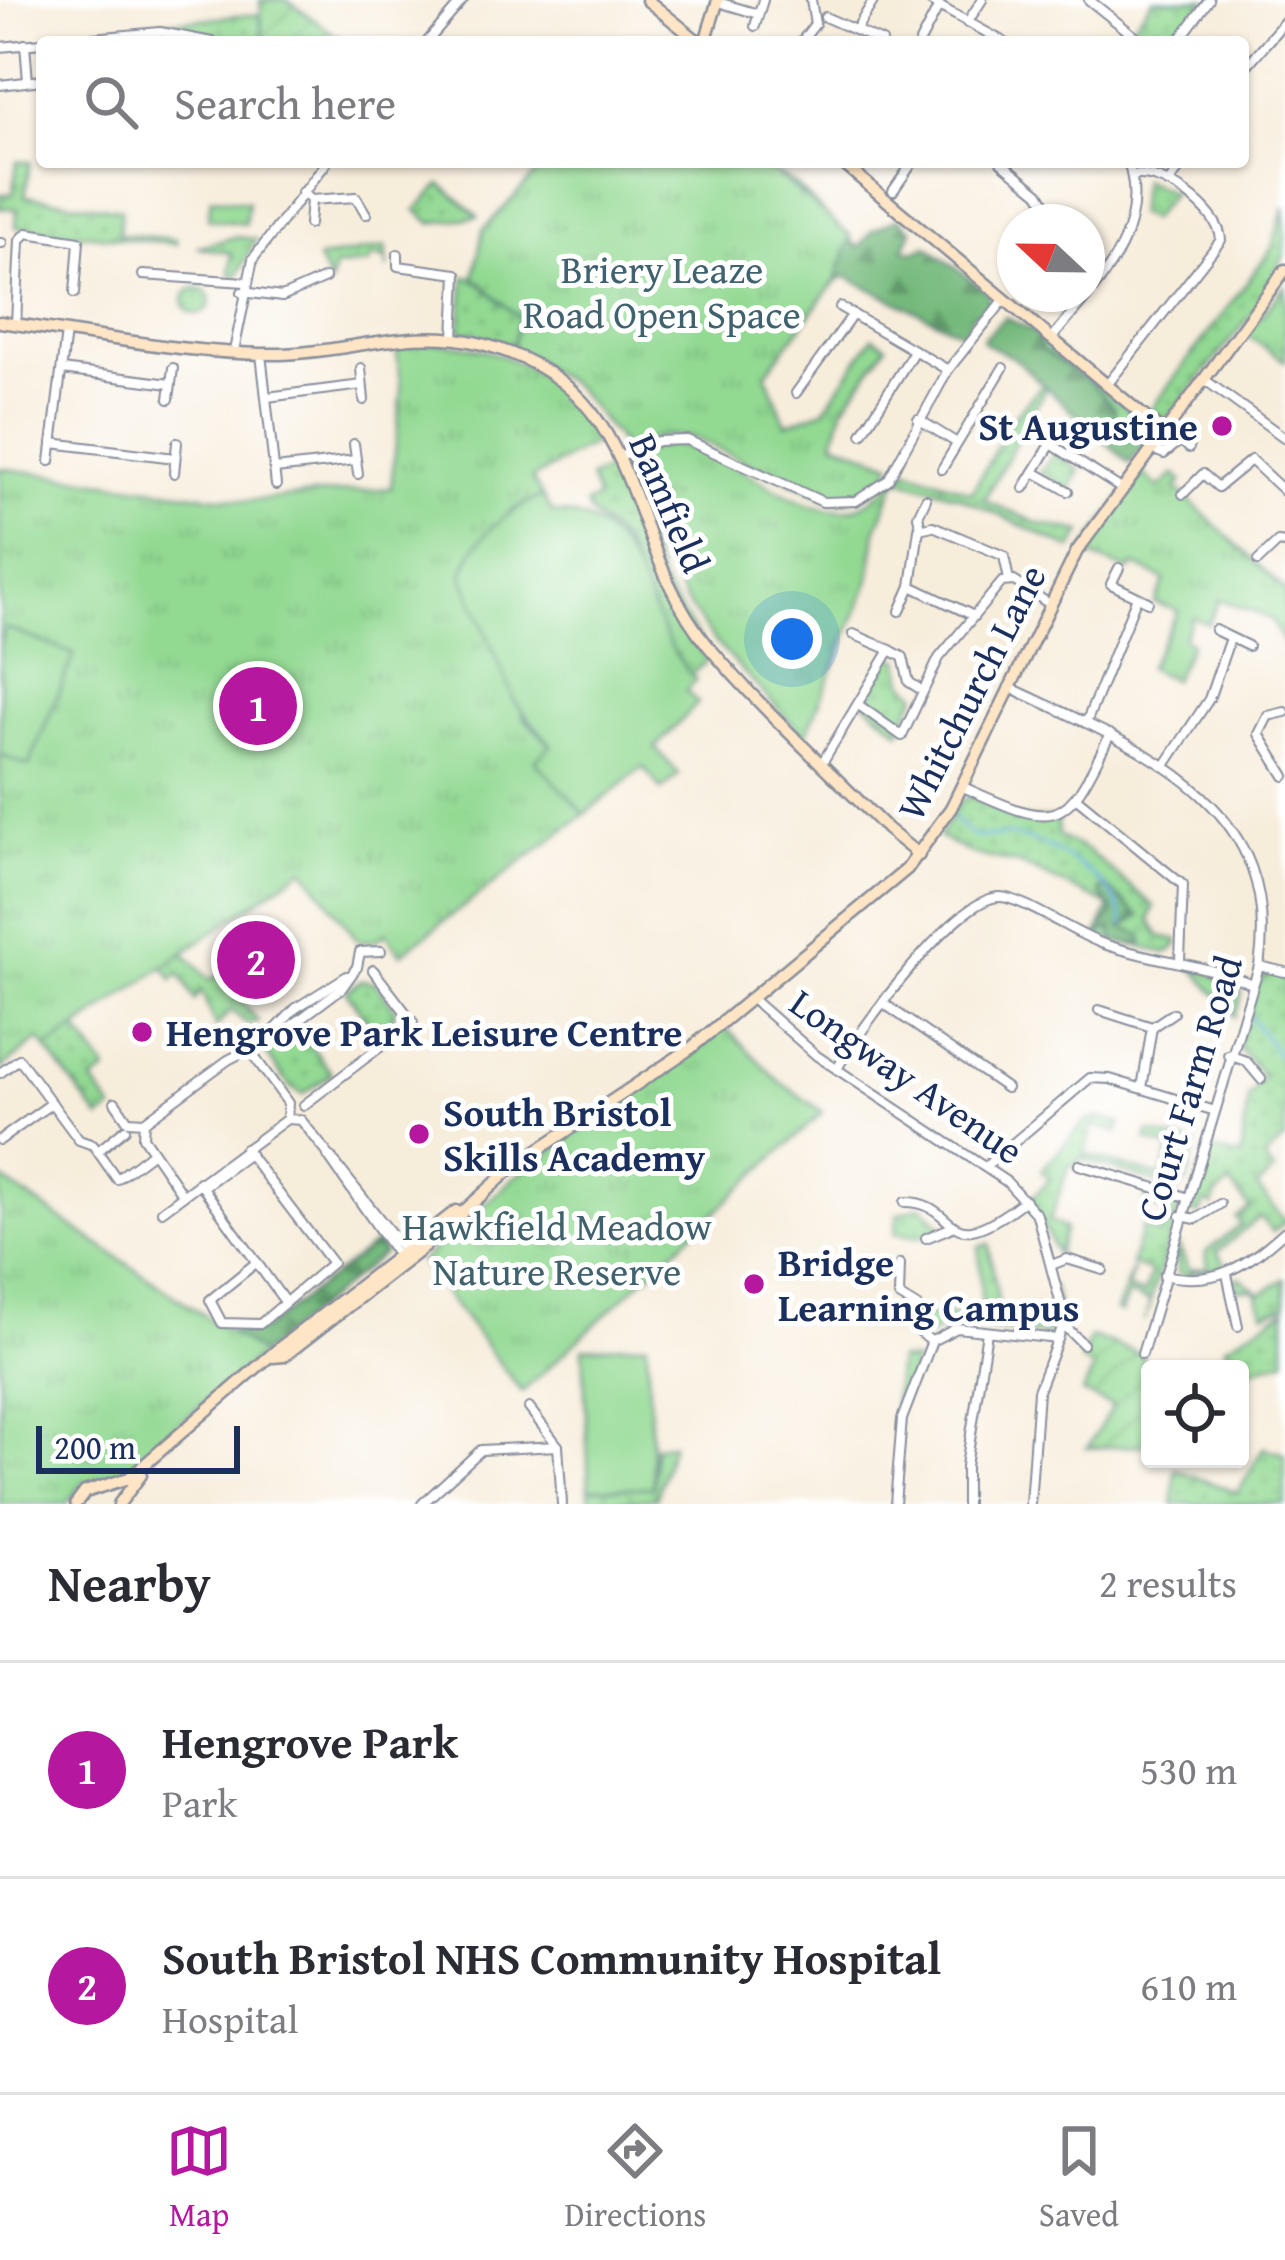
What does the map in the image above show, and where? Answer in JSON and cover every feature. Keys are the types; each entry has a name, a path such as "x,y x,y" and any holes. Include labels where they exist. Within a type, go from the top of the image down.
{"street":[{"path":"432,36 463,0"},
{"path":"647,0 694,36"},
{"path":"755,26 763,0"},
{"path":"805,36 814,24 811,0"},
{"path":"857,28 874,0"},
{"path":"928,0 993,36"},
{"path":"968,23 982,0"},
{"path":"1089,0 1134,36"},
{"path":"1182,36 1209,0"},
{"path":"704,36 718,1 758,14"},
{"path":"923,36 939,6"},
{"path":"826,17 871,36"},
{"path":"1249,63 1285,21"},
{"path":"114,36 160,32 181,36"},
{"path":"0,47 36,43"},
{"path":"25,44 28,81"},
{"path":"0,85 36,80"},
{"path":"234,351 244,287 264,241 322,168"},
{"path":"848,168 997,294"},
{"path":"893,191 910,168"},
{"path":"1008,168 1046,204"},
{"path":"1105,272 1130,229 1130,168"},
{"path":"1168,183 1180,168"},
{"path":"1106,386 1221,239 1217,221 1168,183 1151,174 1132,176"},
{"path":"302,192 311,200 356,197 366,214"},
{"path":"305,219 311,200"},
{"path":"16,324 20,240 27,233 79,242 75,293"},
{"path":"398,254 398,266 457,274 454,338"},
{"name":"Whitchurch Lane","path":"76,1504 85,1492 129,1478 522,1160 636,1088 887,888 920,854 962,786 1077,551 1150,448 1173,435 1205,380 1285,270"},
{"path":"143,275 244,287 282,297 325,278"},
{"path":"840,307 948,370"},
{"path":"622,456 658,440 687,440 808,496 845,504 867,497 888,481 948,370 997,309"},
{"path":"1019,312 1189,448"},
{"path":"1052,338 1073,312"},
{"path":"796,393 853,314"},
{"name":"Bamfield","path":"0,322 261,354 411,337 454,338 502,350 549,374 584,404 622,456 667,580 697,629 822,763 920,854"},
{"path":"50,461 67,331"},
{"path":"869,430 914,351"},
{"path":"261,354 276,484"},
{"path":"169,399 172,368"},
{"path":"361,368 364,400"},
{"path":"62,370 170,384"},
{"path":"796,370 806,376"},
{"path":"942,469 996,372"},
{"path":"1205,380 1285,438"},
{"path":"267,397 362,385"},
{"path":"918,419 957,443"},
{"path":"1150,448 1164,454 1173,435"},
{"path":"1024,488 1054,440 1120,488"},
{"path":"52,442 175,458"},
{"path":"174,473 177,443"},
{"path":"354,444 358,474"},
{"path":"274,470 356,460"},
{"path":"1183,494 1203,474 1222,491 1246,460 1285,491"},
{"path":"1274,481 1285,469"},
{"path":"1034,472 1068,491"},
{"path":"921,528 918,515 926,499"},
{"path":"900,611 911,586 915,535 933,526 1004,556 1009,580 1048,603"},
{"path":"1258,561 1278,542 1285,543"},
{"path":"1119,568 1111,584 1148,602"},
{"path":"860,706 902,736 943,653 1009,580"},
{"path":"911,586 974,616"},
{"path":"1086,723 1137,597"},
{"path":"1215,630 1248,646"},
{"path":"853,634 903,656 909,682 923,691"},
{"path":"1166,764 1209,699 1230,638"},
{"path":"822,763 890,650"},
{"name":"Court Farm Road","path":"1008,687 1166,764 1228,815 1256,853 1269,905 1259,966 1228,1055 1142,1354"},
{"path":"1285,712 1268,716 1259,734 1285,776"},
{"path":"962,786 1022,814 1041,816 1070,808 1110,734"},
{"path":"1078,799 1184,885 1180,959"},
{"path":"836,1069 883,1003 949,930 982,902 999,897 1103,944 1180,959 1252,984"},
{"path":"115,1102 128,1121 144,1122 270,1035 296,1008 347,976 357,967 360,952 379,952 374,970"},
{"path":"1259,966 1285,972"},
{"path":"301,1120 304,1105 413,1022 374,970 357,967"},
{"name":"Longway Avenue","path":"751,998 836,1069 985,1167 1025,1200 1054,1264 1065,1326"},
{"path":"883,1003 1006,1088"},
{"path":"1099,1010 1152,1027"},
{"path":"1142,1088 1152,1027 1173,1013"},
{"path":"248,1048 288,1103 287,1119"},
{"path":"1228,1055 1246,1060 1261,1079"},
{"path":"0,1072 19,1059 79,1140 98,1151 117,1179 153,1152"},
{"path":"985,1167 1083,1080 1103,1078 1212,1110"},
{"path":"0,1140 52,1103"},
{"path":"288,1103 304,1105"},
{"path":"162,1211 287,1119 301,1120 403,1255"},
{"path":"144,1122 143,1137 182,1194"},
{"path":"98,1151 125,1129"},
{"path":"247,1151 332,1263 260,1324 221,1324 210,1300 257,1262"},
{"path":"1079,1165 1186,1196"},
{"path":"202,1184 285,1303"},
{"path":"926,1238 950,1228 987,1227 1025,1200"},
{"path":"905,1202 924,1205 950,1228"},
{"path":"1181,1216 1196,1220 1220,1204"},
{"path":"1164,1275 1194,1280 1227,1274 1253,1260 1285,1231"},
{"path":"1054,1264 1067,1259 1102,1270"},
{"path":"900,1264 899,1296 917,1307 919,1331 932,1341"},
{"path":"1227,1274 1238,1326"},
{"path":"1030,1504 1038,1391 1065,1326 1083,1344"},
{"path":"895,1504 902,1419 932,1341 954,1328 1058,1339"},
{"path":"966,1504 970,1436 987,1332"},
{"path":"529,1408 558,1446 562,1504"},
{"path":"422,1504 481,1450 558,1446"},
{"name":"Whitchurch Lane","path":"97,1489 118,1504 164,1451"}],"green space":[{"path":"260,0 287,0 337,36 263,36"},
{"path":"1153,0 1205,0 1178,36 1139,36 1130,29"},
{"path":"260,14 262,36 153,30 153,23"},
{"path":"17,162 30,162 25,196 121,209 119,234 176,239 176,244 16,227 17,209 0,208 0,194 13,194"},
{"name":"Briery Leaze Road Open Space","path":"541,168 768,168 851,236 836,280 766,373 786,424 824,410 873,337 887,345 843,408 834,441 892,463 883,479 862,494 836,502 691,437 664,436 624,447 575,387 512,348 519,318 474,277 483,230"},
{"path":"758,168 795,184 859,248 873,230 898,218 912,230 904,249 914,252 927,246 989,293 988,310 972,315 967,331 960,332 844,276 821,296 763,369 779,418 736,436 727,430 770,408 756,374 760,356 750,347 761,320 783,324 798,314 800,296 814,285 824,285 833,238 776,191"},
{"path":"1142,179 1172,193 1150,220 1137,214"},
{"path":"441,184 478,217 431,223 416,210"},
{"path":"211,198 248,202 245,224 208,219"},
{"path":"1285,207 1285,253 1264,299 1169,417 1159,420 1149,412 1271,250"},
{"path":"235,237 256,239 237,276 230,275 231,253 197,247"},
{"path":"386,247 388,269 386,259 372,256 368,264 335,267 330,284 318,259"},
{"path":"465,277 473,277 519,318 513,346 460,330"},
{"path":"1285,286 1285,361 1246,335"},
{"path":"197,288 210,301 197,314 184,301"},
{"path":"1005,317 1040,335 1041,349 1094,386 1115,409 1114,421 1126,422 1130,438 1148,440 1130,464 1015,359 985,343 982,339"},
{"path":"1040,335 1149,427 1152,435 1144,448 1147,440 1130,438 1041,349"},
{"path":"417,343 472,347 523,365 566,396 599,440 532,479 542,496 512,510 484,538 524,718 551,745 536,761 585,814 401,954 386,933 375,941 358,941 304,868 47,1049 39,1039 0,1070 0,468 247,501 391,488 402,389 396,348"},
{"path":"1042,385 1046,388 984,500 1037,523 1082,532 1072,549 958,496 900,479 904,468 972,492 1015,415"},
{"path":"660,445 710,454 784,494 832,510 861,506 898,476 876,531 870,580 805,737 714,641 684,599 663,557 633,464 634,458"},
{"path":"1055,452 1080,471 1070,490 1040,472"},
{"path":"619,465 663,585 711,657 691,675 660,630 624,546 586,504 597,499 590,478"},
{"path":"1140,470 1159,488 1175,474 1182,481 1176,488 1285,590 1285,646 1271,619 1220,599 1208,624 1193,617 1183,638 1191,643 1173,680 1148,668 1178,611 1155,603 1165,580 1134,565 1130,571 1082,553"},
{"path":"542,496 553,513 584,519 607,532 624,552 662,630 696,680 686,691 698,703 655,748 679,774 662,790 643,767 585,814 535,761 551,745 515,702 463,576 483,537"},
{"path":"6,628 74,654 29,766 0,755 0,644"},
{"path":"891,655 900,660 904,682 917,694 900,731 866,703"},
{"path":"970,796 1013,819 1057,818 1058,836 1088,851 1154,906 1150,920 1160,936 1178,940 1177,946 1167,953 1096,937 1110,906 1019,864 972,854 939,837 959,803"},
{"path":"1104,885 1140,916 1122,927 1142,935 1143,944 1114,942 1111,928 1096,937 1113,912 1099,892"},
{"path":"180,949 210,980 219,975 258,1021 247,1024 231,1010 216,1027 201,991 195,1000 179,973 173,980 158,958"},
{"path":"1193,968 1238,983 1242,994 1235,1016"},
{"path":"152,973 77,1029 107,1071 93,1082 113,1110 100,1119 39,1039 0,1070 0,1031"},
{"path":"1269,973 1285,977 1285,1139 1264,1159 1274,1171 1257,1187 1285,1221 1273,1232 1259,1217 1217,1252 1227,1267 1190,1273 1192,1277 1177,1273 1178,1255 1172,1263 1177,1242 1189,1270 1208,1268 1206,1252 1241,1225 1236,1218 1250,1208 1230,1184 1215,1196 1213,1206 1205,1202 1199,1214 1188,1212 1207,1149 1241,1157 1248,1098 1263,1077 1238,1047 1258,982"},
{"path":"361,980 375,982 395,1009 392,1029 379,1038 346,991"},
{"name":"Hawkfield Meadow Nature Reserve","path":"724,1026 780,1082 823,1112 522,1392 420,1262 514,1178"},
{"path":"299,1030 332,1074 303,1094 290,1087 265,1052"},
{"path":"1099,1117 1120,1123 1118,1132 1093,1125 1085,1154 1161,1177 1170,1148 1147,1141 1149,1132 1196,1145 1187,1181 1178,1190 1080,1158 1076,1167 1069,1165 1050,1221 1065,1228 1057,1255 1031,1199 1050,1179 1041,1170 1086,1121"},
{"path":"0,1178 227,1331 264,1329 377,1242 384,1253 248,1365"},
{"path":"0,1178 261,1354 124,1471 84,1483 66,1504 0,1504"},
{"path":"1143,1188 1175,1196 1180,1206 1144,1322 1150,1302 1128,1294 1121,1313 1116,1311 1133,1268 1128,1289 1144,1294 1151,1272 1131,1264 1142,1228 1161,1234 1167,1212 1145,1204 1148,1191"},
{"path":"922,1206 943,1228 920,1237 895,1233 898,1214"},
{"path":"989,1244 1000,1313 1054,1308 1053,1286 1062,1319 1057,1330 1044,1335 947,1325 929,1336 920,1326 922,1315 982,1314 979,1247"},
{"path":"1240,1277 1260,1294 1285,1279 1285,1306 1264,1313 1255,1290 1235,1289 1234,1279"},
{"path":"1285,1310 1285,1360 1249,1370 1249,1360 1233,1360 1225,1346"},
{"path":"1091,1337 1142,1354 1141,1445 1087,1448 1113,1406 1082,1393 1094,1369 1081,1361"},
{"path":"647,1343 653,1487 589,1489 583,1348"},
{"path":"898,1360 915,1361 900,1405 894,1404"},
{"path":"672,1444 656,1498 590,1504 589,1489 653,1487 655,1446"},
{"path":"1263,1448 1285,1454 1285,1504 1173,1504 1175,1469 1238,1493"}],"waterway":[{"path":"953,818 973,836 1026,839 1063,854 1111,894 1123,925"},
{"path":"1248,1015 1285,1064"}],"place":[{"name":"St Augustine","path":"1222,426"},
{"name":"Hengrove Park","path":"258,706"},
{"name":"South Bristol NHS Community Hospital","path":"256,960"},
{"name":"Hengrove Park Leisure Centre","path":"142,1032"},
{"name":"South Bristol Skills Academy","path":"419,1134"},
{"name":"Bridge Learning Campus","path":"754,1284"}]}
